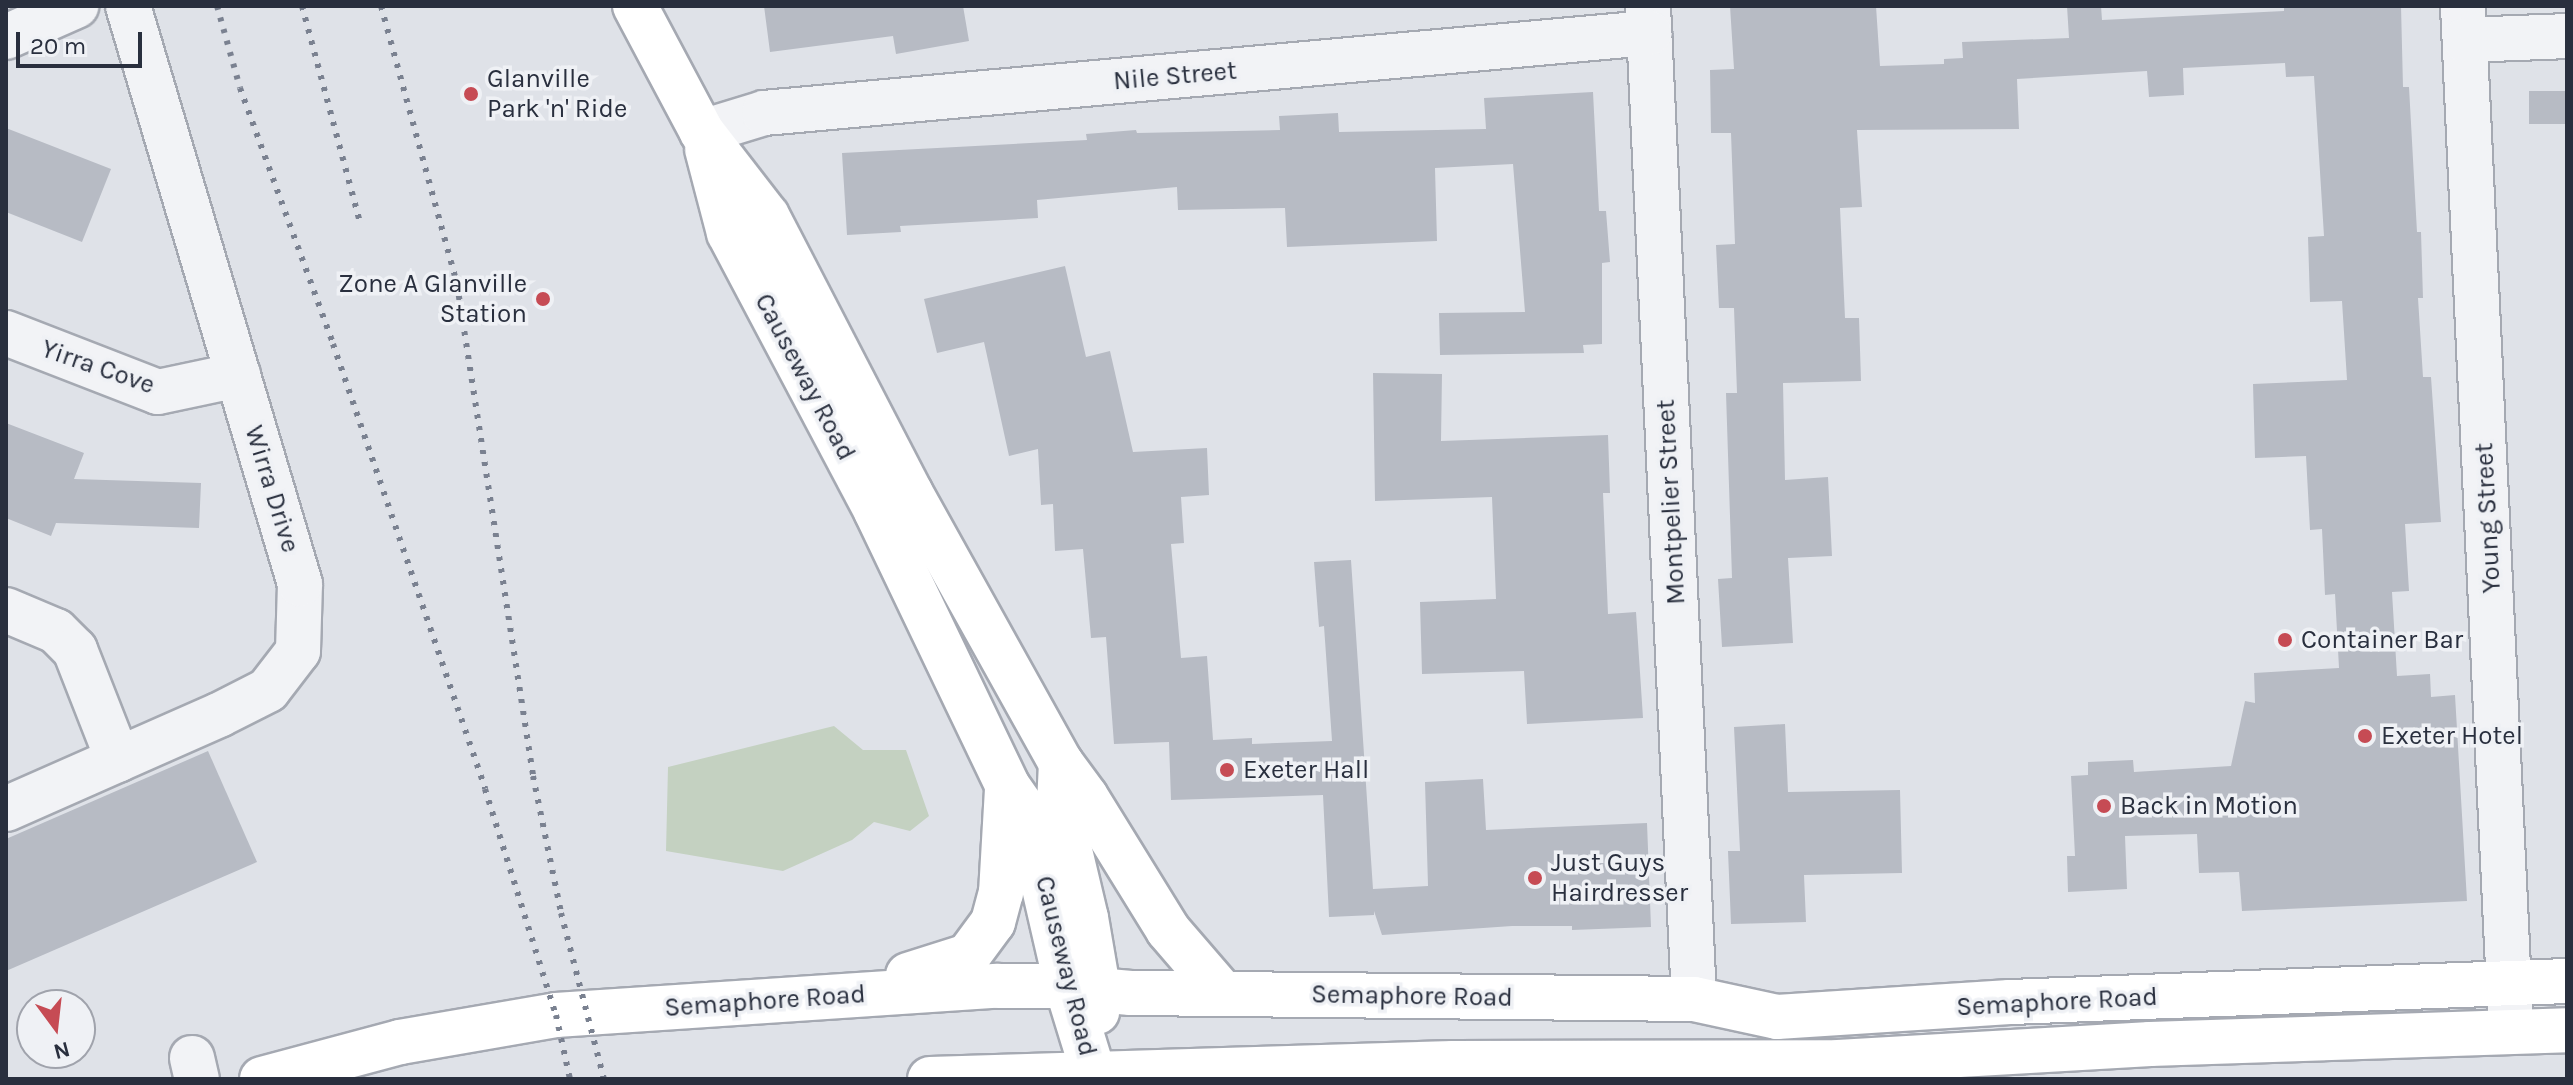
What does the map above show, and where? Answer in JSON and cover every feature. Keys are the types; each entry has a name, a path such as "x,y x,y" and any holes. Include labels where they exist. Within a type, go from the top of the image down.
{"main road":[{"name":"Causeway Road","path":"635,6 702,132 767,216 910,492 1061,763 1059,804 1086,918 1083,988 1094,1075"},
{"name":"Causeway Road","path":"702,132 729,233 876,511 1007,785 1027,814 1083,988"},
{"path":"1061,763 1168,930 1223,994"},
{"path":"840,995 968,956 974,950 993,922 1001,893 1007,785"},
{"name":"Semaphore Road","path":"262,1079 400,1042 556,1015 998,986 1083,988 1131,993 1694,999 1777,1017 2010,1002 2567,981"},
{"name":"Semaphore Road","path":"932,1079 1459,1071 1831,1071 2009,1051 2567,1030"}],"street":[{"path":"6,37 76,6"},
{"name":"Wirra Drive","path":"6,809 268,690 298,651 300,584 128,6"},
{"name":"Nile Street","path":"702,132 764,113 1649,19"},
{"name":"Montpelier Street","path":"1649,19 1694,999"},
{"path":"2464,23 2567,36"},
{"name":"Young Street","path":"2464,23 2511,1030"},
{"name":"Yirra Cove","path":"6,333 158,392 238,375"},
{"path":"6,610 56,631 75,650 118,760"}],"green space":[{"path":"834,726 863,750 906,750 929,816 910,831 874,822 852,840 783,871 666,851 668,767"}],"building":[{"path":"764,6 963,6 969,41 896,54 893,36 770,52"},
{"path":"1730,6 1876,6 1880,66 1944,64 1944,59 1963,58 1962,42 2069,38 2067,6 2101,6 2102,20 2284,11 2284,7 2401,6 2403,87 2409,87 2417,232 2421,232 2423,298 2418,298 2423,377 2431,377 2441,522 2405,524 2409,591 2392,592 2397,676 2430,674 2431,697 2455,695 2467,901 2242,911 2239,872 2199,873 2197,834 2125,836 2127,889 2068,892 2067,856 2075,856 2071,776 2088,775 2088,762 2133,760 2134,772 2231,766 2245,701 2255,703 2254,673 2339,668 2335,594 2325,595 2322,529 2310,530 2306,456 2255,458 2253,384 2347,380 2342,301 2310,302 2308,237 2324,236 2314,76 2286,77 2285,63 2183,68 2184,95 2149,97 2147,71 2017,79 2019,129 1857,130 1862,207 1840,208 1845,318 1859,318 1861,381 1783,383 1785,480 1828,477 1832,556 1788,558 1793,643 1722,647 1718,579 1732,578 1726,393 1737,393 1734,308 1719,308 1716,245 1735,244 1731,133 1711,133 1710,70 1734,69"},
{"path":"2529,91 2567,91 2567,124 2529,124"},
{"path":"1593,92 1599,211 1606,211 1610,262 1602,263 1602,344 1583,345 1584,353 1440,355 1439,313 1525,312 1513,164 1435,168 1437,241 1287,247 1285,208 1178,210 1177,187 1037,200 1038,218 900,226 901,232 847,235 842,153 1087,140 1086,134 1136,130 1137,133 1280,130 1279,116 1338,113 1339,132 1486,129 1484,98"},
{"path":"6,128 111,169 82,242 6,212"},
{"path":"1065,266 1086,357 1110,351 1133,452 1207,448 1209,495 1181,497 1184,543 1171,544 1181,658 1207,656 1213,740 1252,738 1252,744 1332,741 1324,626 1319,627 1314,562 1351,560 1373,889 1428,886 1425,782 1483,779 1486,830 1647,823 1651,927 1572,930 1572,926 1512,926 1382,935 1374,911 1374,915 1329,917 1323,795 1171,800 1169,742 1114,744 1106,637 1091,638 1083,549 1055,551 1053,504 1041,505 1038,449 1009,456 984,342 937,353 924,299"},
{"path":"1373,373 1442,374 1441,441 1608,435 1610,493 1603,493 1608,614 1636,612 1643,718 1527,724 1524,671 1422,674 1420,602 1496,599 1492,497 1375,501"},
{"path":"6,423 84,453 74,479 201,483 199,528 56,523 51,536 6,518"},
{"path":"1785,724 1788,792 1900,790 1902,873 1804,875 1806,922 1731,924 1728,851 1740,851 1734,727"},
{"path":"208,751 257,862 6,971 6,839"}],"railway":[{"path":"217,6 240,88 333,344 485,789 556,1015 570,1079"},
{"path":"302,6 360,222"},
{"path":"381,6 457,284 533,776 561,913 604,1079"}],"place":[{"name":"Glanville Park 'n' Ride","path":"471,94"},
{"name":"Zone A Glanville Station","path":"543,299"},
{"name":"Container Bar","path":"2285,640"},
{"name":"Exeter Hotel","path":"2365,736"},
{"name":"Exeter Hall","path":"1227,770"},
{"name":"Back in Motion","path":"2104,806"},
{"name":"Just Guys Hairdresser","path":"1535,878"}]}
